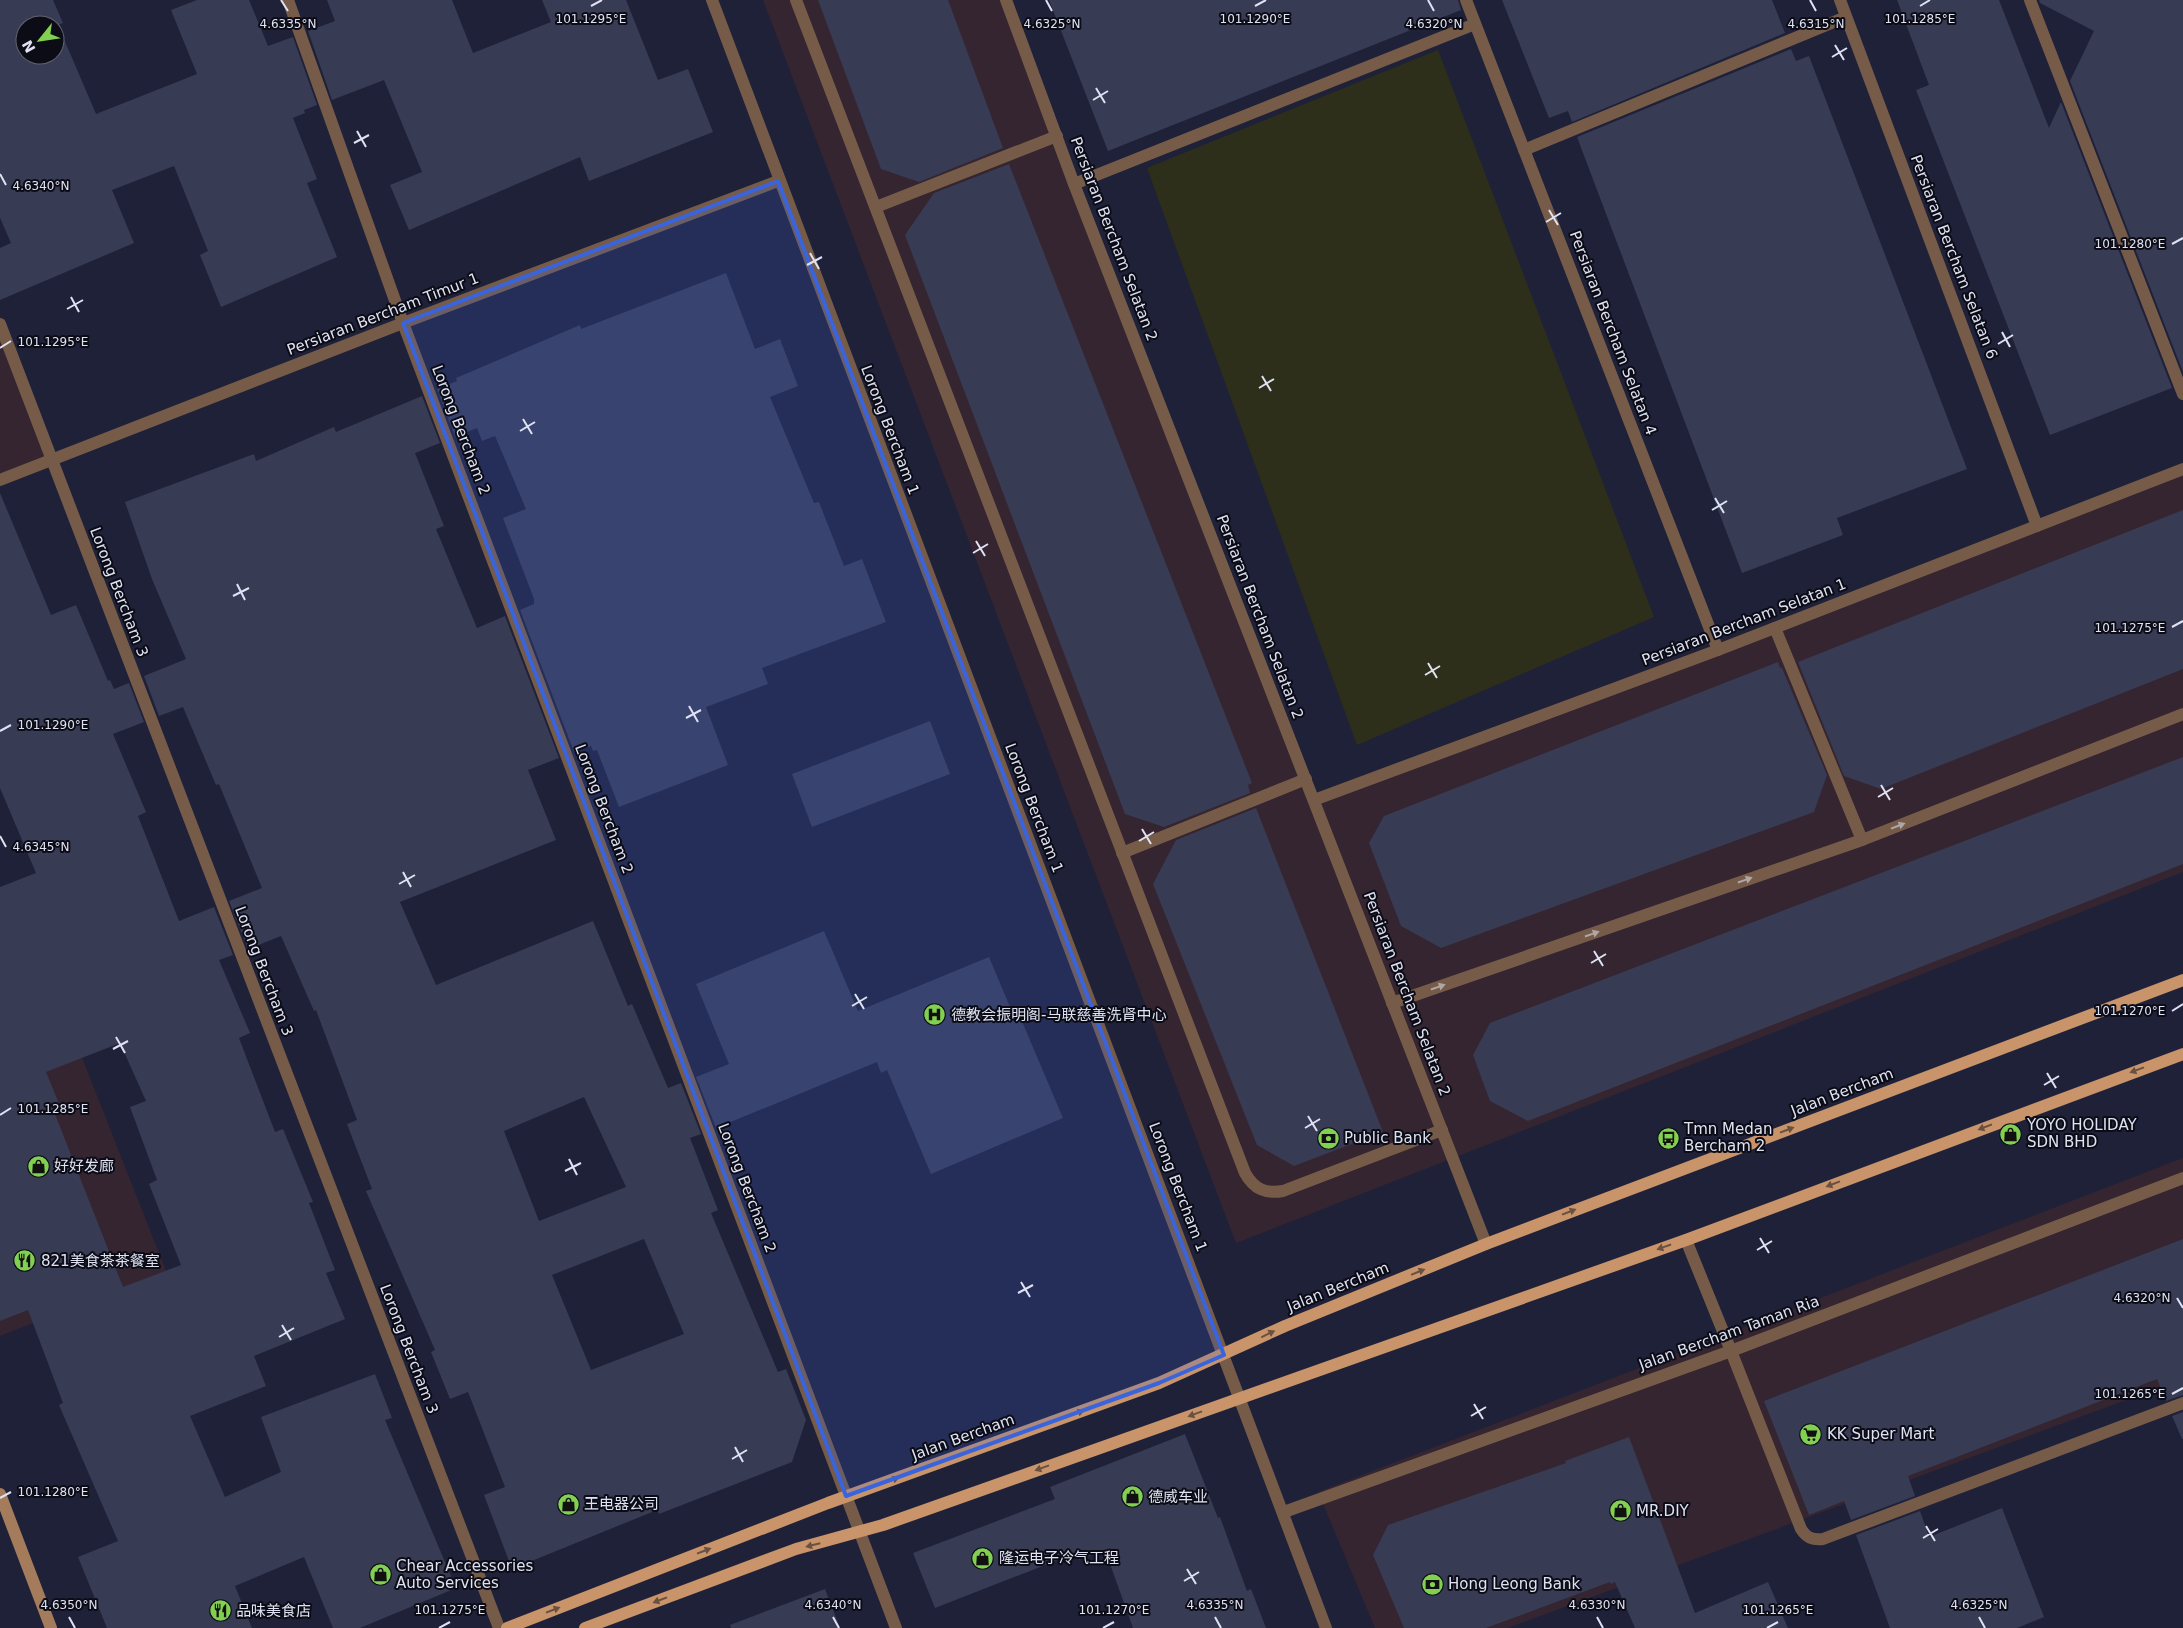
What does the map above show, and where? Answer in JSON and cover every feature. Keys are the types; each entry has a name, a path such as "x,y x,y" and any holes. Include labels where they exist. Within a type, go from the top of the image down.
{"main road":[{"name":"Jalan Bercham","path":"508,1628 846,1496 1159,1383 1285,1326 1486,1244 2183,980"},
{"path":"585,1628 796,1549 860,1533 1686,1240 2183,1054"}],"street":[{"name":"Lorong Bercham 2","path":"288,0 403,323 896,1628"},
{"name":"Lorong Bercham 1","path":"712,0 778,180 1241,1397 1326,1628"},
{"path":"796,0 1250,1183 1260,1190 1271,1193 1283,1190 1442,1130"},
{"name":"Persiaran Bercham Selatan 2","path":"1006,0 1074,184 1486,1244"},
{"name":"Persiaran Bercham Selatan 4","path":"1466,0 1718,650"},
{"name":"Persiaran Bercham Selatan 6","path":"1840,0 2038,526"},
{"path":"2030,0 2183,394"},
{"path":"1524,150 1846,17"},
{"path":"1074,184 1475,24"},
{"path":"876,207 1057,136"},
{"name":"Persiaran Bercham Timur 1","path":"0,480 778,180"},
{"name":"Lorong Bercham 3","path":"0,324 499,1628"},
{"name":"Persiaran Bercham Selatan 1","path":"1314,800 1718,650 2183,469"},
{"path":"1775,628 1862,840"},
{"path":"1392,1003 1862,840 2183,714"},
{"path":"1122,853 1306,779"},
{"name":"Jalan Bercham Taman Ria","path":"1284,1512 1731,1351 2183,1178"},
{"path":"1686,1240 1800,1529 1805,1536 1814,1540 1823,1539 1842,1532 2183,1403"},
{"path":"0,1494 51,1628"}],"highlighted area":[{"path":"778,181 1224,1355 1159,1383 846,1496 403,323"}],"shaded area":[{"path":"763,0 1009,0 1316,794 2183,469 2183,872 1236,1243"},
{"path":"0,324 51,459 0,478"},
{"path":"81,1055 166,1271 0,1336 0,1087"},
{"path":"2183,1158 2183,1379 1508,1628 1375,1628 1318,1492"}],"green space":[{"path":"1438,50 1654,617 1357,745 1147,168"}],"building":[{"path":"0,0 53,0 60,15 15,15 15,65 65,65 65,41 96,114 197,74 171,10 197,0 249,0 268,46 293,37 317,105 304,110 305,113 293,118 317,179 307,183 337,257 221,307 200,255 208,251 174,166 112,190 134,243 0,300 0,248 11,243 0,218"},
{"path":"327,0 452,0 473,53 551,22 542,0 626,0 658,80 688,69 713,132 589,181 580,157 409,230 390,185 422,172 384,80 332,100 308,31 335,21"},
{"path":"818,0 948,0 1003,148 919,182 881,169"},
{"path":"1049,0 1458,0 1461,10 1108,151"},
{"path":"1502,0 1772,0 1785,33 1572,122 1568,111 1549,118"},
{"path":"1897,0 1999,0 2049,128 2061,102 2172,388 2050,435 1916,90 1929,85"},
{"path":"2039,0 2183,0 2183,372 2070,81 2094,31 2040,3"},
{"path":"1791,49 1796,61 1809,56 1967,469 1837,518 1843,535 1742,573 1577,137"},
{"path":"1009,164 1252,783 1248,785 1250,793 1164,827 1125,814 905,235 934,193"},
{"path":"726,273 755,349 780,339 798,386 770,397 814,503 819,502 844,566 862,559 886,622 762,668 768,684 706,707 728,765 619,807 597,750 593,751 591,746 574,752 520,610 534,604 534,599 503,518 526,509 495,436 482,441 477,428 455,437 437,389 457,381 456,378 580,325 581,329"},
{"path":"422,396 440,443 415,453 444,526 436,529 477,628 505,616 559,758 528,770 556,840 400,902 436,985 593,921 628,1006 632,1004 668,1088 681,1083 701,1134 690,1138 718,1210 711,1213 778,1372 786,1369 806,1420 792,1462 659,1514 657,1510 512,1569 484,1495 505,1487 468,1392 450,1399 431,1352 435,1350 366,1191 372,1189 347,1124 357,1120 316,1010 314,1011 281,936 248,949 229,901 262,888 219,784 216,785 183,707 159,716 144,676 186,659 152,579 125,502 254,454 256,461 334,427 336,432","holes":["584,1097 626,1187 539,1221 504,1131","644,1239 684,1334 591,1370 552,1275"]},
{"path":"0,493 51,615 76,605 108,681 110,680 114,689 129,683 144,722 113,734 146,812 138,816 179,921 214,907 233,955 219,960 250,1033 239,1038 275,1132 283,1129 313,1202 309,1203 335,1270 326,1273 345,1319 254,1356 266,1386 190,1416 225,1497 281,1472 261,1417 375,1374 392,1418 385,1420 456,1588 360,1628 333,1628 304,1557 235,1586 252,1628 107,1628 78,1557 118,1541 59,1405 63,1403 28,1310 0,1321 0,887 36,873 0,788","holes":["120,1043 146,1101 130,1107 157,1180 149,1184 181,1265 123,1287 53,1109 60,1106 46,1072"]},
{"path":"2183,510 2183,669 1881,789 1844,776 1798,662"},
{"path":"1778,662 1827,775 1814,812 1441,948 1401,926 1369,843 1384,816"},
{"path":"930,721 950,774 812,827 792,774"},
{"path":"2183,757 2183,864 1528,1121 1490,1101 1473,1055 1490,1023"},
{"path":"1256,808 1383,1132 1294,1166 1257,1145 1153,884 1176,840"},
{"path":"824,931 858,1011 989,957 1016,1021 1021,1019 1063,1118 931,1174 887,1070 881,1073 877,1062 716,1128 696,1077 729,1064 696,984"},
{"path":"2183,1239 2183,1395 2166,1401 2157,1379 1908,1476 1915,1496 1851,1520 1844,1501 1809,1515 1764,1401"},
{"path":"2183,1412 2183,1439 2182,1439 2172,1416"},
{"path":"1185,1434 1218,1518 1220,1517 1247,1591 1251,1589 1266,1628 1133,1628 1105,1550 1079,1560 1076,1553 935,1608 913,1553 1055,1499 1050,1487"},
{"path":"1629,1437 1695,1613 1768,1582 1788,1628 1635,1628 1615,1582 1611,1584 1610,1582 1486,1628 1404,1628 1373,1555 1388,1525 1566,1463 1565,1461"},
{"path":"2002,1508 2044,1617 2017,1628 1890,1628 1856,1535 1920,1511 1929,1537"},
{"path":"825,1589 840,1628 731,1628 730,1625"}],"place":[{"name":"德教会振明阁-马联慈善洗肾中心","path":"935,1015"},
{"name":"YOYO HOLIDAY SDN BHD","path":"2011,1134"},
{"name":"Public Bank","path":"1328,1138"},
{"name":"Tmn Medan Bercham 2","path":"1668,1138"},
{"name":"好好发廊","path":"38,1166"},
{"name":"821美食茶茶餐室","path":"25,1261"},
{"name":"KK Super Mart","path":"1811,1434"},
{"name":"德威车业","path":"1132,1497"},
{"name":"王电器公司","path":"568,1504"},
{"name":"MR.DIY","path":"1620,1511"},
{"name":"隆运电子冷气工程","path":"983,1558"},
{"name":"Chear Accessories Auto Services","path":"380,1575"},
{"name":"Hong Leong Bank","path":"1432,1584"},
{"name":"品味美食店","path":"220,1611"}]}
